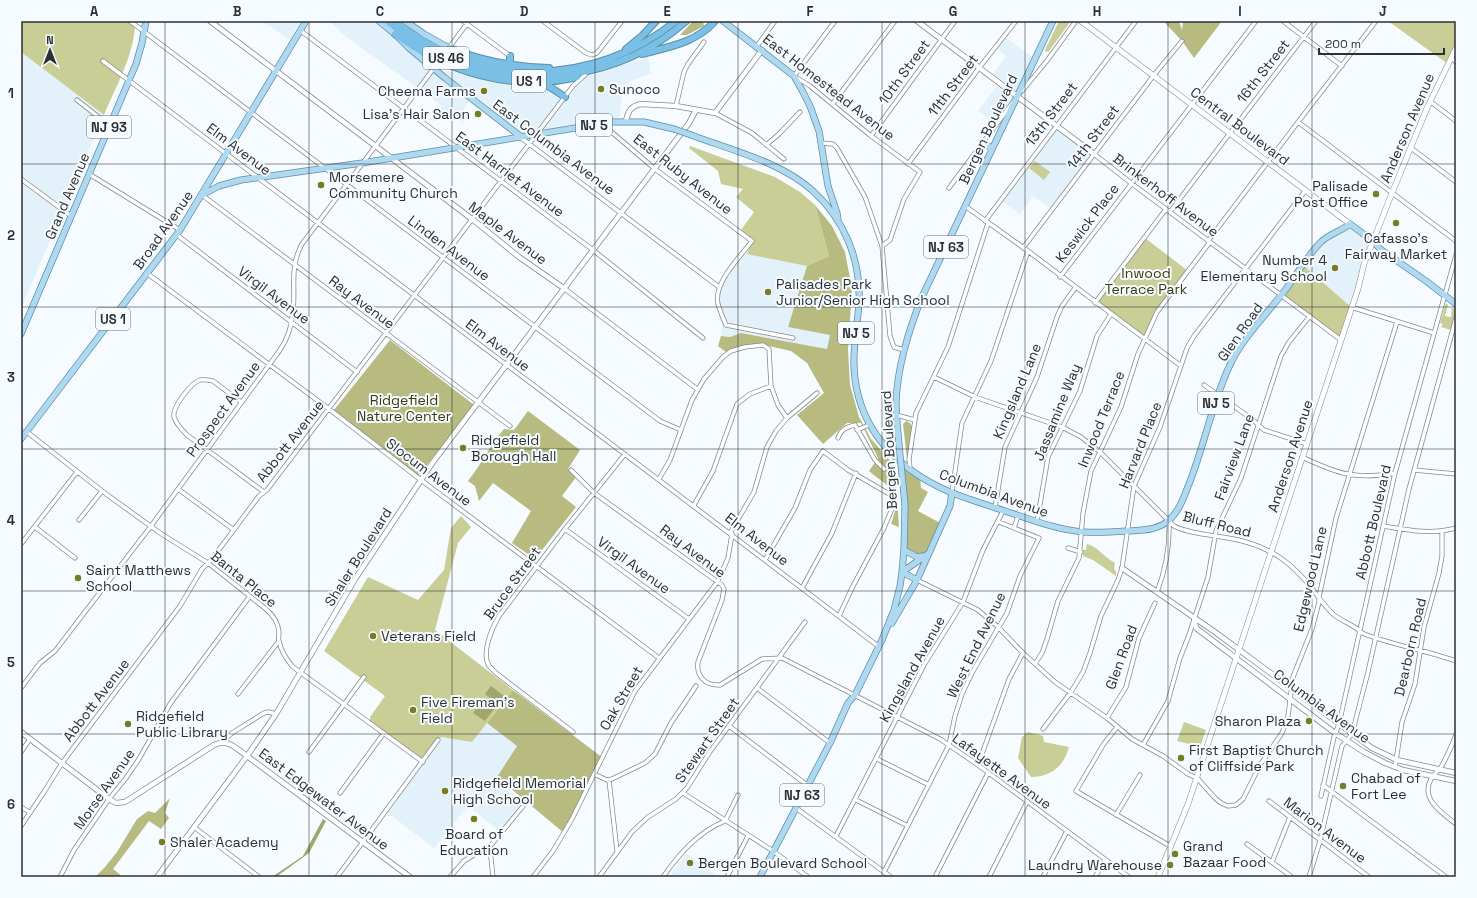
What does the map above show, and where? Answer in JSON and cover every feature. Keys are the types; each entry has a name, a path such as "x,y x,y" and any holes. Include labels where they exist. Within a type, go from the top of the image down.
{"highway":[{"name":"US 46","path":"387,21 410,38 435,53 456,63 485,72 512,76 538,77 587,73"},
{"name":"US 46","path":"396,21 414,35 434,47 483,66 527,72 574,68"},
{"path":"616,57 637,41 656,21"},
{"name":"US 1","path":"448,49 506,64 536,67 574,68 616,57 645,43 676,21"},
{"name":"US 1","path":"395,34 418,50 464,71 484,76 531,82 553,81 587,73 629,58 659,41 686,21"},
{"path":"629,58 692,39 705,32 715,21"},
{"path":"506,64 510,62 510,56"},
{"path":"531,82 548,85 565,97"}],"main road":[{"name":"Grand Avenue","path":"21,334 139,56 146,21"},
{"name":"Broad Avenue","path":"21,439 180,230 277,72 306,21"},
{"name":"East Columbia Avenue","path":"379,21 409,48 520,136"},
{"name":"US 1","path":"405,21 448,49"},
{"name":"East Homestead Avenue","path":"723,21 794,76"},
{"name":"Bergen Boulevard","path":"760,877 830,743 848,703 855,695 882,640 898,598 904,550 905,505 896,415 896,392 904,350 921,299 1053,21"},
{"name":"Central Boulevard","path":"1081,21 1350,224 1386,253 1456,304"},
{"name":"Anderson Avenue","path":"1158,877 1188,804 1373,242 1392,193 1431,102 1454,60 1456,48"},
{"path":"794,76 810,106 821,143 825,173 832,201 838,213 838,221"},
{"name":"NJ 5","path":"202,195 224,185 259,178 362,163 520,136 601,124 626,121 653,123 674,129 769,164 794,176 815,193 838,221 851,247 857,269 859,305 854,350 854,368 860,402 869,425"},
{"path":"983,142 992,149"},
{"name":"Glen Road","path":"1169,520 1178,510 1184,497 1197,464 1227,370 1237,352 1321,242 1350,224"},
{"name":"Central Boulevard","path":"1446,296 1456,300"},
{"name":"Columbia Avenue","path":"869,425 881,444 930,482 952,492 1036,522 1064,530 1082,532"},
{"path":"882,640 917,580 925,555 950,506 952,492"},
{"name":"NJ 5","path":"1082,532 1153,529 1169,520"},
{"path":"904,550 917,557 925,555"},
{"path":"917,580 902,572 925,555"}],"street":[{"name":"Linden Avenue","path":"130,21 660,421 682,430"},
{"name":"Maple Avenue","path":"210,21 472,219 519,257 565,288 697,389"},
{"path":"463,21 468,22 510,56"},
{"path":"543,21 586,53 592,55 597,53 622,21"},
{"path":"715,113 776,21"},
{"path":"794,76 835,21"},
{"path":"833,103 895,21"},
{"path":"917,21 1094,154"},
{"name":"10th Street","path":"871,136 955,21"},
{"name":"11th Street","path":"908,164 1016,21"},
{"path":"949,188 1017,96 1046,62 1076,21"},
{"name":"13th Street","path":"910,468 909,459 916,413 948,347 986,222 1056,125 1136,21"},
{"name":"Keswick Place","path":"1060,277 1256,21"},
{"path":"1283,21 1342,66"},
{"name":"16th Street","path":"1170,212 1316,21"},
{"name":"Inwood Terrace","path":"1035,664 1042,654 1058,601 1081,552 1082,532 1090,476 1121,407 1138,354 1152,321 1209,241 1376,21"},
{"name":"Prospect Avenue","path":"21,688 40,663 55,651 151,526 286,340 292,322 294,304 293,276 295,264 302,244 468,22"},
{"name":"East Harriet Avenue","path":"301,31 593,250 702,338"},
{"name":"14th Street","path":"1023,248 1154,75 1182,41"},
{"path":"676,106 684,72 704,42"},
{"name":"Elm Avenue","path":"103,61 694,505 878,646"},
{"name":"Abbott Avenue","path":"21,826 62,764 180,606 202,569 212,559 259,496 264,492 329,409 574,84 587,73"},
{"name":"East Homestead Avenue","path":"794,76 833,103 871,136 920,172 904,199 890,240 882,246"},
{"path":"77,100 110,126"},
{"path":"1431,102 1456,121"},
{"path":"626,121 629,111 637,105 676,106 715,113 752,133 784,159"},
{"name":"Shaler Boulevard","path":"157,877 247,756 276,714 359,573 433,462 479,404 590,256 692,119 696,110"},
{"path":"766,144 778,135 800,112"},
{"path":"1298,122 1456,241"},
{"name":"East Ruby Avenue","path":"601,124 655,169 752,241 719,286"},
{"name":"East Columbia Avenue","path":"520,136 719,286"},
{"path":"821,143 833,144 848,165 865,196 882,246 890,336 894,347 904,350"},
{"path":"1411,148 1456,182"},
{"name":"Brinkerhoff Avenue","path":"1094,154 1341,340"},
{"path":"89,174 180,230"},
{"path":"21,179 71,216"},
{"name":"Harvard Place","path":"1043,729 1071,692 1087,662 1100,616 1118,580 1122,568 1126,531 1134,486 1162,422 1190,341 1305,191"},
{"name":"Ray Avenue","path":"202,195 510,426"},
{"path":"965,206 1028,251 1060,277 1181,366"},
{"path":"1095,303 1166,209"},
{"name":"Virgil Avenue","path":"176,235 357,372"},
{"path":"952,492 960,433 996,348 1028,251"},
{"name":"Abbott Boulevard","path":"1321,796 1335,732 1339,724 1395,473 1434,333 1446,296 1456,255"},
{"name":"Slocum Avenue","path":"148,274 659,658"},
{"path":"719,286 718,303 726,325 793,338"},
{"name":"Kingsland Lane","path":"995,508 1005,447 1037,377 1057,317 1062,306 1075,288"},
{"path":"1352,307 1434,333"},
{"name":"Jassamine Way","path":"1036,522 1048,458 1080,391 1097,336 1111,314"},
{"name":"Fairview Lane","path":"1143,745 1168,701 1180,658 1208,577 1216,536 1241,478 1281,356 1289,342 1310,316"},
{"name":"Abbott Boulevard","path":"1309,877 1320,841 1342,746 1352,734 1414,470 1456,318"},
{"name":"Edgewood Lane","path":"917,580 978,610 998,627 1023,653 1055,682 1107,718 1132,739 1196,778 1215,798 1224,805 1228,806 1236,804 1243,799 1260,766 1282,733 1288,716 1291,689 1296,668 1313,625 1319,602 1331,535 1348,475 1397,322"},
{"path":"659,479 670,460 697,389 716,364 732,351 745,347 763,345 767,347 770,352 771,386 778,405 787,418"},
{"name":"Bluff Road","path":"934,377 975,397 1062,428 1082,437 1100,452 1174,526 1180,529 1245,541 1265,548 1296,571 1337,617 1362,633 1456,661"},
{"path":"241,402 213,381 204,379 194,384 177,404 174,413 178,424 187,435 264,492"},
{"path":"1204,385 1252,419 1264,430 1307,444"},
{"path":"694,505 715,465 737,404 750,394 771,386"},
{"path":"731,534 754,492 771,439 787,418 818,393"},
{"path":"896,415 915,420"},
{"path":"838,438 846,427 855,425 875,460 884,470"},
{"path":"858,430 869,425"},
{"name":"Banta Place","path":"27,432 102,491 151,526 208,563 266,609 274,618 279,630 279,641 285,656 293,667 423,762"},
{"path":"765,560 795,508 814,463 823,451 848,470 856,473 891,495 894,504 884,528 839,616"},
{"name":"Bruce Street","path":"573,732 496,673 488,662 488,645 494,624 536,567 625,454"},
{"path":"1302,457 1325,468 1348,475 1366,477 1395,473"},
{"name":"Ray Avenue","path":"571,470 594,493 722,585 723,594 698,662 698,671 702,679 708,684 720,685 762,659 779,658"},
{"path":"1414,470 1456,474"},
{"path":"21,544 77,472"},
{"path":"802,588 832,533 856,473"},
{"path":"178,489 234,530"},
{"path":"79,520 102,491"},
{"name":"Kingsland Avenue","path":"836,836 856,800 924,665 963,602 983,550 1003,511"},
{"path":"998,522 1014,528 1018,516"},
{"path":"1157,592 1167,558 1170,534 1169,520"},
{"path":"1383,526 1422,532 1442,532 1456,528"},
{"path":"35,527 75,558"},
{"name":"West End Avenue","path":"884,872 949,745 955,716 962,694 973,671 1010,607 1020,576 1039,538 1014,528"},
{"name":"Virgil Avenue","path":"565,530 689,619"},
{"name":"Dearborn Road","path":"1395,767 1402,722 1415,684 1426,618 1441,565 1442,532"},
{"name":"Oak Street","path":"533,877 554,851 564,835 630,700 643,679 718,581 728,558 731,534"},
{"path":"1068,548 1081,552"},
{"name":"Columbia Avenue","path":"1122,568 1198,620 1372,748 1397,760 1456,773"},
{"name":"Morse Avenue","path":"60,877 74,850 139,759 170,704 250,596"},
{"name":"Glen Road","path":"1107,718 1126,687 1139,638 1155,603"},
{"name":"Columbia Avenue","path":"1194,618 1196,628 1335,732 1374,758 1395,767 1456,781"},
{"name":"Stewart Street","path":"599,877 617,850 640,824 683,793 709,753 805,622"},
{"path":"238,694 279,641"},
{"path":"978,764 1009,679 1023,653"},
{"path":"779,658 782,658 855,695"},
{"path":"309,752 364,677"},
{"path":"594,774 609,780 645,763 655,754 672,722 696,686"},
{"path":"757,688 830,743"},
{"name":"Lafayette Avenue","path":"855,695 898,716 949,745 978,764 988,773 1129,877"},
{"path":"21,732 116,803 125,802 214,745 222,742 228,736 264,713 269,712 276,714"},
{"path":"729,726 807,785"},
{"path":"1117,727 1103,745 1076,791 1170,846"},
{"path":"340,793 384,733"},
{"path":"1456,735 1428,786 1431,801 1438,811 1456,824"},
{"path":"21,752 30,739"},
{"path":"337,877 438,740"},
{"name":"East Edgewater Avenue","path":"222,742 231,744 410,877"},
{"path":"876,758 929,785"},
{"path":"935,877 988,773"},
{"path":"1116,815 1140,775"},
{"path":"609,780 617,850"},
{"path":"1323,785 1446,877"},
{"path":"683,793 773,851 808,877"},
{"path":"663,877 680,854 693,841 715,825 725,821 738,795"},
{"path":"856,800 908,826"},
{"name":"Marion Avenue","path":"1269,801 1369,877"},
{"path":"989,877 1027,802"},
{"path":"450,877 464,861 487,850 524,805"},
{"path":"21,807 29,812"},
{"path":"796,808 891,877"},
{"path":"1272,862 1290,817"},
{"path":"194,827 259,877"},
{"path":"1043,877 1067,831"},
{"path":"727,877 748,836"},
{"path":"1248,844 1292,877"},
{"path":"487,850 491,858 493,877"},
{"path":"1094,877 1105,860"},
{"path":"602,872 603,877"}],"shaded area":[{"path":"262,21 300,21 290,40"},
{"path":"329,21 379,21 471,98 462,112 468,116 463,123 456,117 453,120 440,110 442,106 340,32 339,29"},
{"path":"1004,36 1035,59 1017,96 996,124 978,111 999,83 991,77 1006,56 995,47"},
{"path":"21,52 104,115 21,308"},
{"path":"648,57 651,73 629,82 622,92 620,117 519,134 495,111 443,72 449,71 483,79 515,84 541,85 565,101 586,77"},
{"path":"1056,125 1094,154 1053,210 1033,196 1020,214 1000,200"},
{"name":"Number 4 Elementary School","path":"1350,224 1373,241 1351,307 1303,265 1317,247"},
{"path":"743,253 807,266 788,327 830,335 827,349 741,333 730,337 721,335 722,323 719,320 719,287"},
{"path":"491,686 504,696 485,721 473,713 478,706 483,709 491,699 485,694"},
{"path":"487,723 517,746 497,777 524,805 502,833 468,806 434,848 388,813 441,737 472,742"},
{"path":"323,819 326,821 309,853 276,877 272,877 303,856"},
{"name":"Bergen Boulevard School","path":"687,854 719,877 669,877"}],"green space":[{"path":"21,21 129,21 135,26 131,49 119,82 104,115 21,52"},
{"path":"693,21 703,21 704,26 687,35 680,35"},
{"path":"1059,21 1071,21 1049,51 1046,52 1045,50"},
{"path":"1166,21 1179,21 1182,30 1183,21 1222,21 1194,58 1182,41 1165,23"},
{"path":"1388,21 1456,21 1456,48 1448,64"},
{"path":"690,146 775,177 800,192 815,205 829,256 807,266 747,254 753,239 741,230 754,212 736,197 743,189 721,184 718,171 689,148"},
{"path":"1035,161 1050,172 1044,180 1029,168"},
{"path":"815,205 832,226 845,252 852,289 848,350 850,385 859,417 871,439 895,466 899,527 891,524 896,504 894,492 869,471 878,458 861,423 847,423 823,444 797,415 824,393 807,363 791,351 760,344 726,352 718,346 721,336 730,337 741,333 827,349 830,335 788,327 807,266 829,256"},
{"name":"Inwood Terrace Park","path":"1145,238 1188,271 1157,312 1145,340 1095,303"},
{"path":"1303,265 1351,307 1341,340 1281,295"},
{"path":"1446,303 1448,305 1445,316 1451,317 1452,307 1456,310 1451,330 1441,327 1443,324 1440,323"},
{"name":"Ridgefield Nature Center","path":"390,340 474,405 418,476 334,410"},
{"path":"528,411 580,450 568,469 576,477 562,496 576,507 535,559 512,543 531,511 493,483 479,501 475,486 468,481 504,429 514,430"},
{"path":"906,421 910,423 912,427 907,459 903,424"},
{"path":"901,461 920,476 921,488 928,492 918,511 942,524 928,554 923,556 904,550"},
{"path":"461,516 471,527 458,543 435,630 513,690 472,742 441,737 423,762 370,724 370,717 385,696 324,651 368,577 418,600 444,570 451,528"},
{"path":"1087,544 1094,547 1115,563 1114,569 1116,571 1116,576 1093,560 1083,556 1082,550 1086,550"},
{"path":"513,690 603,758 564,833 497,777 517,746 487,723"},
{"path":"1184,722 1206,730 1200,747 1177,741"},
{"path":"1028,732 1043,736 1044,742 1069,747 1064,760 1050,773 1031,777 1018,758 1022,737"},
{"path":"170,798 165,813 169,818 161,829 149,821 113,869 123,877 95,877 117,852 137,819 148,811 155,813"}],"place":[{"name":"Sunoco","path":"601,89"},
{"name":"Cheema Farms","path":"484,91"},
{"name":"Lisa's Hair Salon","path":"478,114"},
{"name":"Morsemere Community Church","path":"321,185"},
{"name":"Palisade Post Office","path":"1376,194"},
{"name":"Cafasso's Fairway Market","path":"1396,223"},
{"name":"Number 4 Elementary School","path":"1335,268"},
{"name":"Palisades Park Junior/Senior High School","path":"768,292"},
{"name":"Ridgefield Borough Hall","path":"463,448"},
{"name":"Saint Matthews School","path":"78,578"},
{"name":"Veterans Field","path":"373,636"},
{"name":"Five Fireman's Field","path":"413,710"},
{"name":"Sharon Plaza","path":"1309,721"},
{"name":"Ridgefield Public Library","path":"128,724"},
{"name":"First Baptist Church of Cliffside Park","path":"1181,758"},
{"name":"Chabad of Fort Lee","path":"1343,786"},
{"name":"Ridgefield Memorial High School","path":"445,791"},
{"name":"Board of Education","path":"474,819"},
{"name":"Shaler Academy","path":"162,842"},
{"name":"Grand Bazaar Food","path":"1175,854"},
{"name":"Bergen Boulevard School","path":"690,863"},
{"name":"Laundry Warehouse","path":"1170,865"}]}
